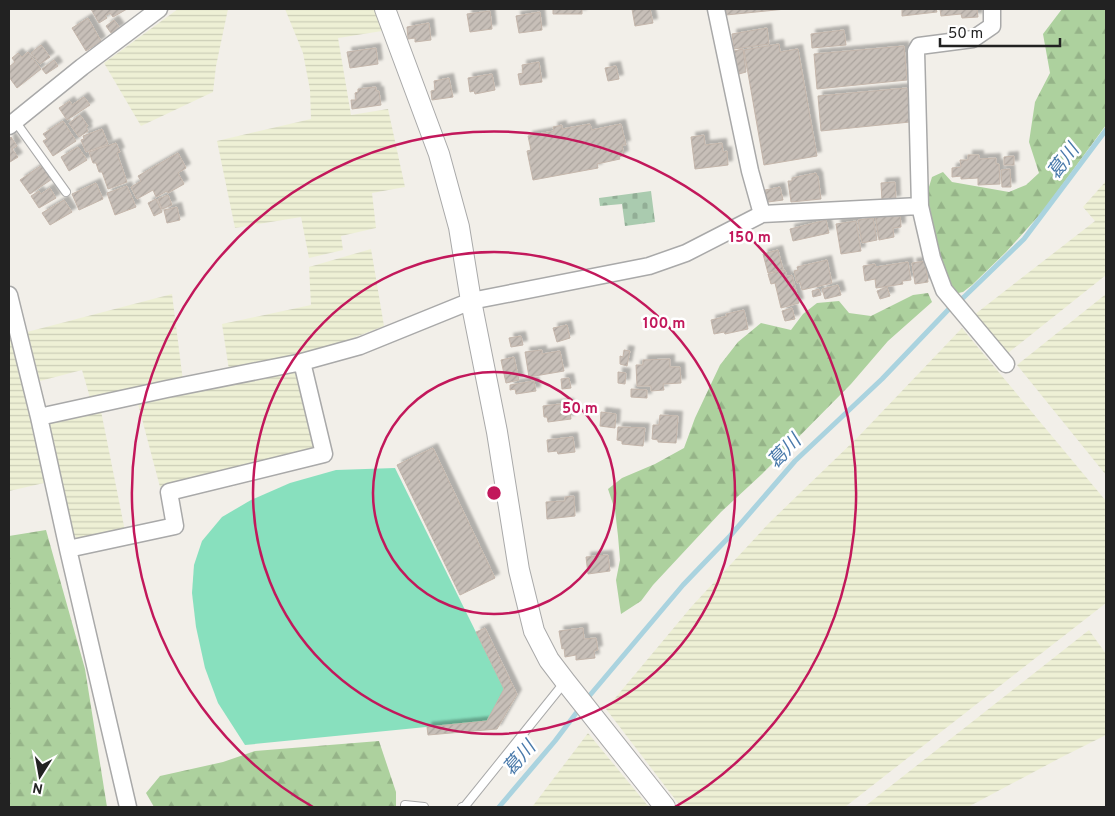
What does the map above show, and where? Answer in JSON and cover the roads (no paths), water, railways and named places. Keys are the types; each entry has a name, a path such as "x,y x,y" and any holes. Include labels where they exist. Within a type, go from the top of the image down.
{"street":[{"path":"12,124 82,67 159,9"},
{"path":"385,9 439,154 459,227 470,301 497,432 518,570 534,631 549,660 665,807"},
{"path":"716,9 750,171 762,214"},
{"path":"992,9 992,26 973,39 919,46 916,51 920,206 935,269 944,290 1006,364"},
{"path":"39,417 302,362 360,346 470,301 649,266 686,253 762,214 920,206"},
{"path":"9,294 128,807"},
{"path":"68,549 176,526 169,492 324,454 302,362"}],"lane":[{"path":"12,124 66,192"},
{"path":"462,807 568,685"},
{"path":"406,805 424,807"}],"waterway":[{"name":"葛川","path":"585,701 683,585 730,536 795,461 882,379 948,310 1024,239 1106,130"},
{"name":"葛川","path":"499,807 555,741 580,708"}]}
